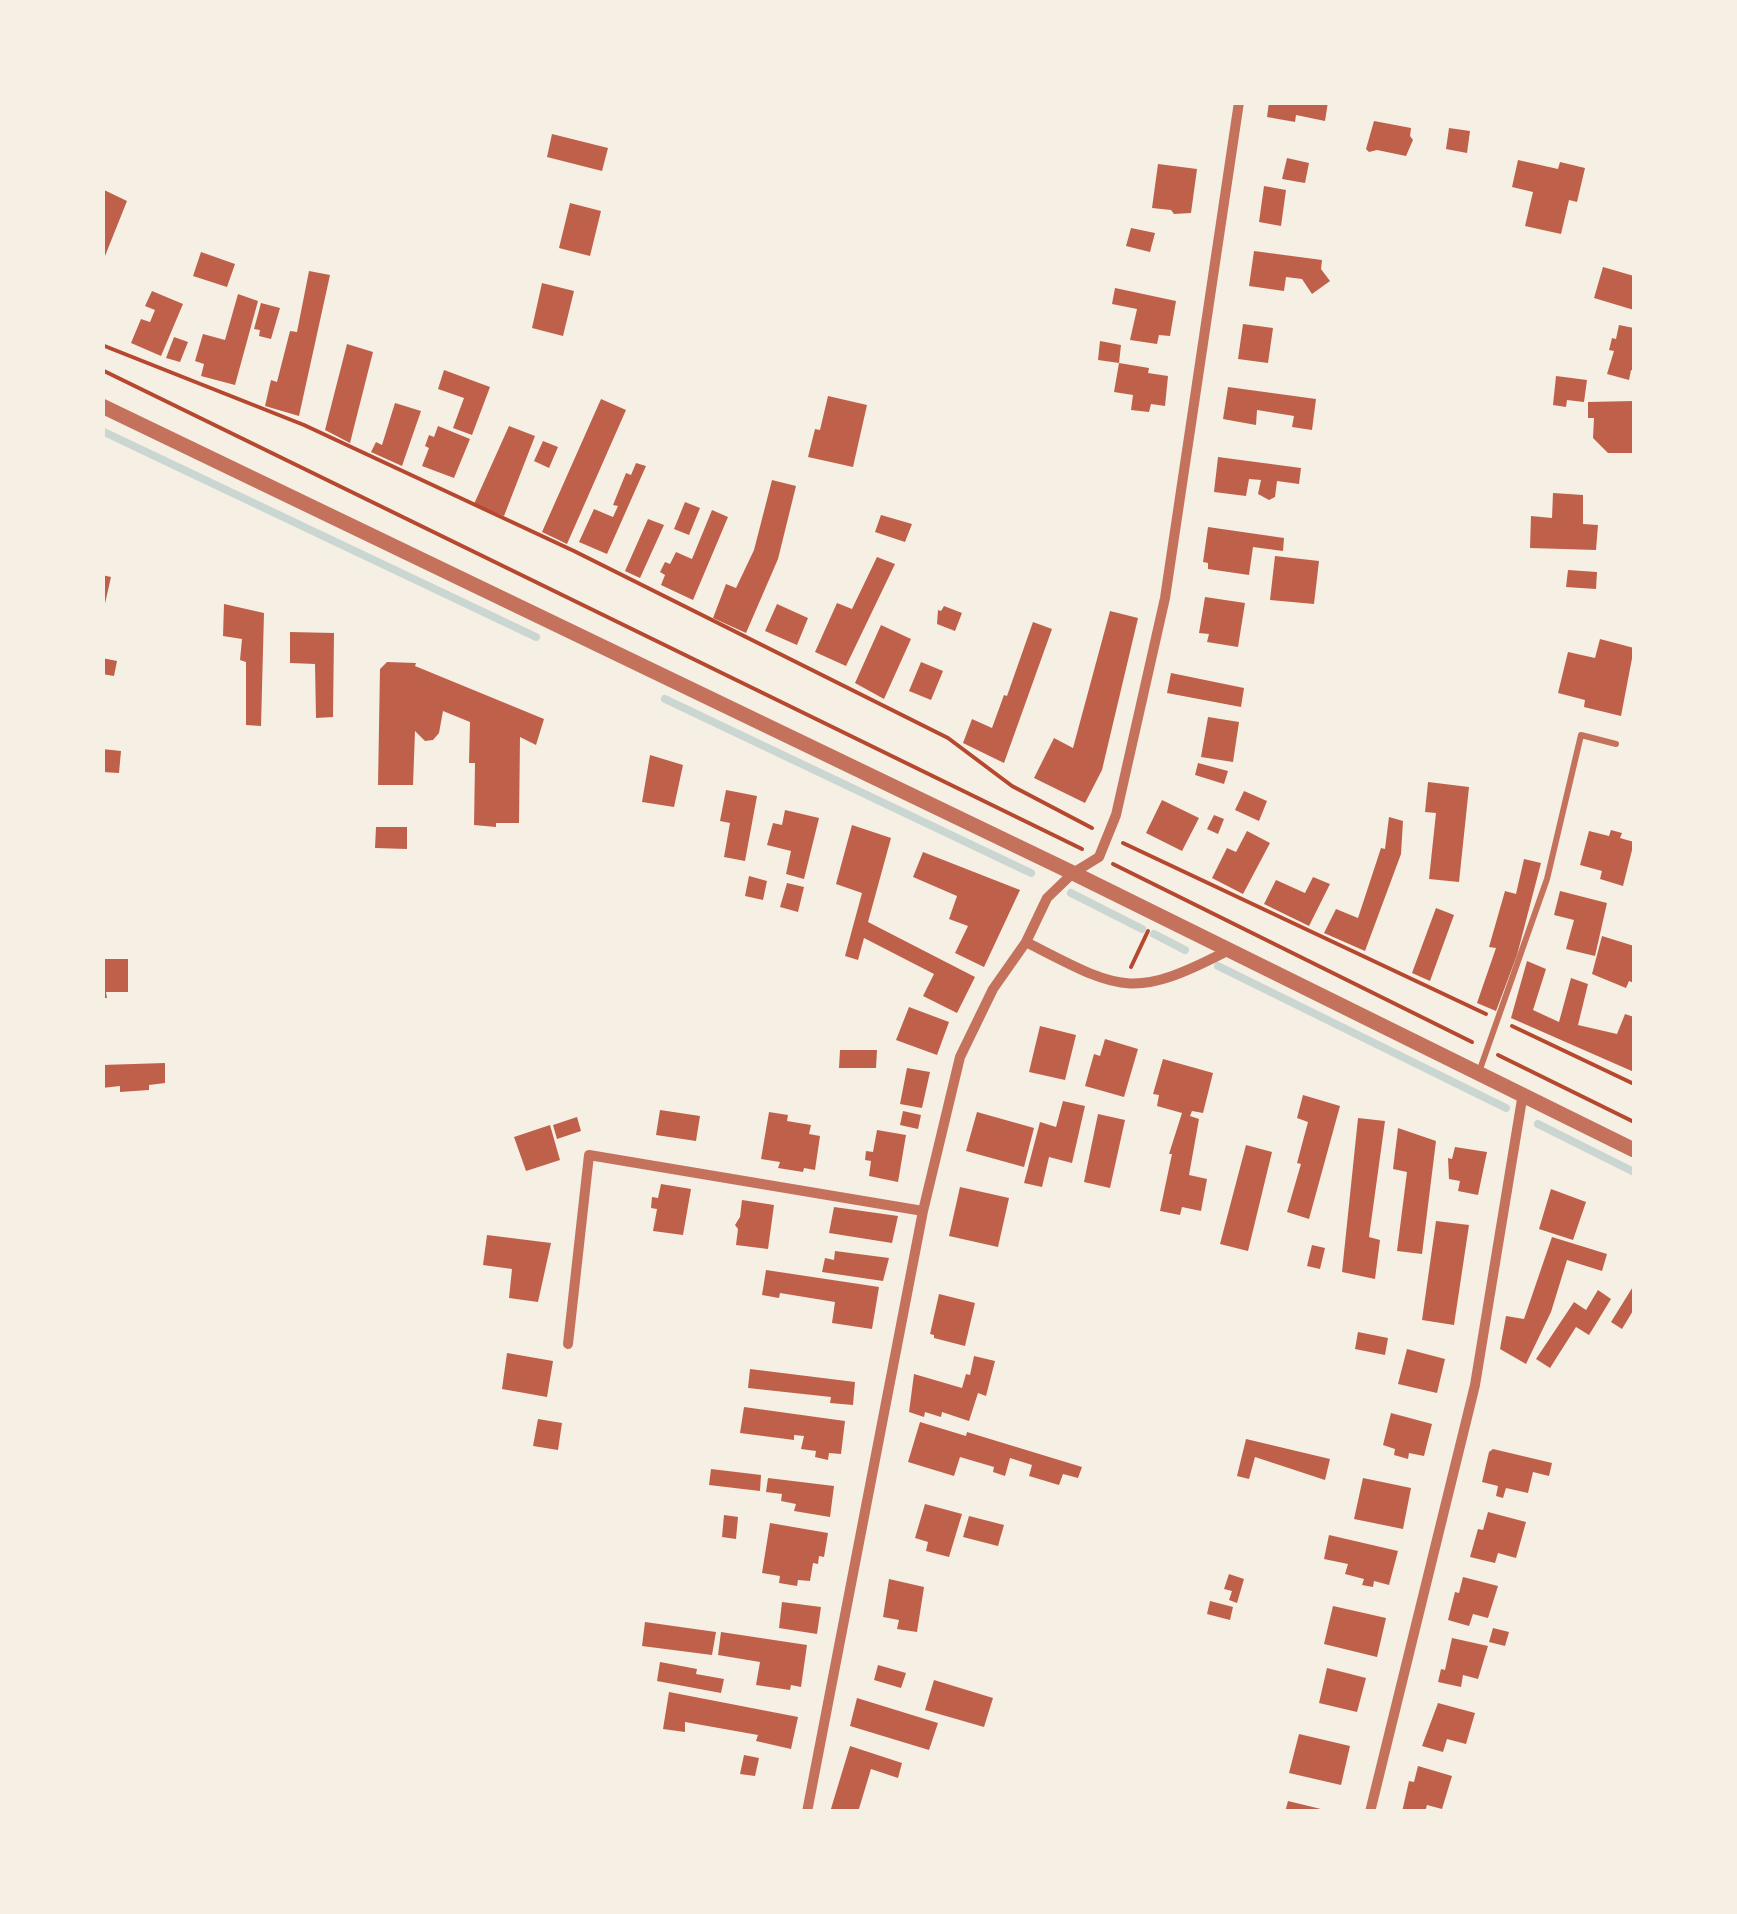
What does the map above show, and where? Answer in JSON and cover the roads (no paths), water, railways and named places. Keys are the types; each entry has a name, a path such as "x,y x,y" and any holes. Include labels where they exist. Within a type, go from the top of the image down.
{"street":[{"path":"807,1812 923,1210 960,1056 993,989 1026,942 1046,898 1073,873 1099,857 1116,815 1166,598 1239,102"},
{"path":"102,406 1073,873 1634,1150"},
{"path":"1026,942 1091,975 1122,985 1147,984 1187,972 1229,950"},
{"path":"1370,1812 1475,1385 1523,1094"},
{"path":"568,1344 589,1156 923,1210"}],"lane":[{"path":"1479,1072 1547,879 1581,736 1616,744"}],"waterway":[{"path":"102,431 536,637"},
{"path":"665,699 1031,873"},
{"path":"1071,893 1142,929"},
{"path":"1154,934 1185,950"},
{"path":"1218,966 1506,1108"},
{"path":"1538,1124 1634,1172"}]}
